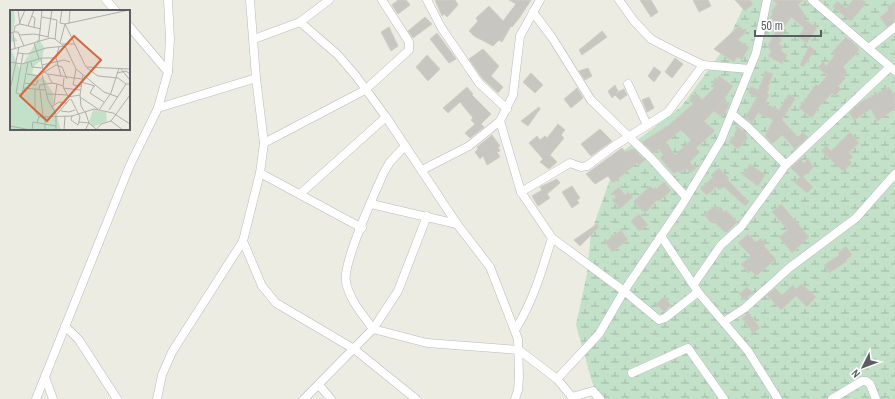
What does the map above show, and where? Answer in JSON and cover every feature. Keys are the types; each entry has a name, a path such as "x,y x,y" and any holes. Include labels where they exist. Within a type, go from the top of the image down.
{"street":[{"path":"106,0 115,10"},
{"path":"36,399 130,165 158,108 168,72 170,39 168,0"},
{"path":"158,399 162,375 172,352 243,241 260,173 264,143 256,78 250,0"},
{"path":"254,39 300,22 328,0"},
{"path":"264,143 365,90 409,50 409,42 382,0"},
{"path":"427,0 440,27 479,83 507,109"},
{"path":"422,170 469,146 500,121 513,95 520,36 540,0"},
{"path":"619,0 634,21 651,39 703,65 749,68"},
{"path":"557,379 599,334 624,291 686,198 721,140 756,53 767,0"},
{"path":"694,284 720,245 741,227 786,165 893,69 812,0"},
{"path":"533,12 553,39 591,100 651,158 686,198"},
{"path":"300,22 338,55 386,117 457,224 490,266 515,330 519,350 518,390 515,399"},
{"path":"130,27 168,72"},
{"path":"869,48 895,27"},
{"path":"521,192 570,163 581,167 587,166 646,125 668,112 703,65"},
{"path":"158,108 256,78"},
{"path":"628,84 646,125"},
{"path":"732,114 748,127 786,165"},
{"path":"300,194 386,117"},
{"path":"500,121 521,192 552,238 624,291 659,320 664,318 698,292"},
{"path":"405,146 387,167 371,204 345,274 349,292 373,329 427,344 519,350 557,379 572,397 592,391 600,399"},
{"path":"260,173 362,228"},
{"path":"725,321 745,308 789,268 856,218 895,174"},
{"path":"371,204 457,224"},
{"path":"304,399 319,386 373,329 398,291 426,216"},
{"path":"661,236 698,292 725,321 748,351 778,399"},
{"path":"515,330 522,320 540,276 552,238"},
{"path":"243,241 262,286 276,303 354,349 416,399"},
{"path":"65,326 79,340 117,399"},
{"path":"632,373 688,348 724,399"},
{"path":"45,378 53,399"},
{"path":"832,399 862,381 866,381 870,384 876,399"},
{"path":"319,386 331,399"}],"green space":[{"path":"747,0 895,0 895,399 597,399 576,325 587,274 591,233 619,154 681,107 723,50"}],"building":[{"path":"398,0 406,0 410,5 398,14 392,5"},
{"path":"435,0 455,0 458,5 447,17 444,14 442,16"},
{"path":"509,0 531,0 520,17 512,27 511,26 502,42 499,40 493,46 474,36 469,31 478,21 476,18 489,6 503,21 516,4"},
{"path":"640,0 651,0 658,12 651,17"},
{"path":"693,0 708,0 711,6 699,12"},
{"path":"735,0 750,0 753,4 745,11"},
{"path":"773,0 803,0 798,5 805,15 803,18 817,28 807,43 798,37 804,28 791,17 783,28 785,30 779,38 782,39 779,44 783,46 781,51 787,55 782,64 768,56 771,52 768,46 776,30 772,26 775,21 770,18 773,14 771,12 777,4"},
{"path":"853,0 863,0 866,3 851,21 833,7 837,1 846,8"},
{"path":"895,1 895,22 887,27 880,17 889,10 887,8"},
{"path":"425,17 432,24 413,38 408,31"},
{"path":"739,26 746,32 738,40 749,47 742,60 737,57 734,62 714,49"},
{"path":"389,27 398,46 391,51 381,32"},
{"path":"602,31 607,37 582,55 579,50"},
{"path":"437,33 456,59 449,63 430,39"},
{"path":"846,37 859,48 859,51 843,67 847,72 843,76 846,78 838,86 841,89 835,96 832,93 818,108 812,118 799,108 816,84 818,86 827,76 818,67 823,62 826,66 835,55 832,52"},
{"path":"809,46 815,50 803,67 800,65"},
{"path":"483,49 499,66 491,76 503,87 498,93 483,79 469,59"},
{"path":"427,55 440,69 428,81 416,67"},
{"path":"675,58 683,64 672,78 665,72"},
{"path":"654,67 661,72 654,82 648,76"},
{"path":"588,68 592,76 585,80 579,71"},
{"path":"766,71 773,74 768,87 767,94 769,95 765,103 779,110 789,94 795,99 782,120 798,137 803,132 808,137 795,149 782,135 772,144 765,136 773,120 758,113 752,123 745,118 757,97 748,93 751,86 758,90"},
{"path":"531,73 543,85 535,93 523,82"},
{"path":"719,76 733,86 723,101 729,105 728,108 722,117 714,111 704,121 715,131 696,148 700,152 690,162 696,168 690,173 686,168 680,173 678,171 674,174 660,158 663,155 659,149 654,153 642,142 669,125 693,104 689,100 696,93 702,100 714,88 711,86","holes":["681,130 691,140 675,155 666,142"]},
{"path":"615,85 618,91 616,93 624,89 627,95 620,100 615,95 612,98 608,91"},
{"path":"467,87 473,94 472,95 491,114 481,124 484,127 470,138 465,133 475,124 471,120 473,118 460,102 448,113 443,108"},
{"path":"889,87 895,96 895,109 877,121 871,109 854,120 849,113 861,102"},
{"path":"577,88 583,98 571,108 564,99"},
{"path":"649,97 654,108 647,112 642,100"},
{"path":"539,107 540,109 528,126 521,121"},
{"path":"558,124 565,130 561,135 564,138 550,155 557,162 549,169 540,162 543,159 529,143 537,136 540,140 545,136 547,138"},
{"path":"737,126 747,134 746,136 748,138 738,149 729,142 735,135 734,134 737,129 735,128"},
{"path":"600,129 612,141 591,156 581,144"},
{"path":"850,132 859,143 849,152 853,157 849,160 852,163 843,171 821,151 826,146 831,151"},
{"path":"492,135 500,146 498,147 500,151 497,152 500,157 487,165 483,156 480,159 475,152 478,149 477,147"},
{"path":"622,148 625,152 633,149 645,160 639,165 637,163 613,183 608,176 595,184 586,174"},
{"path":"800,159 804,163 808,159 814,167 803,177 813,187 807,193 794,182 800,177 791,168"},
{"path":"750,164 765,175 758,186 743,175"},
{"path":"719,168 729,178 727,179 749,202 745,206 724,187 719,190 716,187 707,195 700,189 713,177 711,175"},
{"path":"557,179 560,183 547,194 550,198 538,206 532,196 542,190 540,187"},
{"path":"664,182 671,191 659,201 657,200 645,213 633,202 650,186 653,189 655,187 656,189"},
{"path":"572,186 580,198 577,200 579,203 572,208 562,192"},
{"path":"619,187 625,195 628,192 633,197 620,209 612,200 616,197 612,193"},
{"path":"781,204 809,237 792,253 779,237 788,230 772,212"},
{"path":"714,206 717,210 721,207 724,212 726,210 737,222 726,233 713,221 711,223 705,216 705,214"},
{"path":"639,214 648,225 639,231 631,221"},
{"path":"597,224 599,227 580,246 574,240"},
{"path":"621,230 628,240 612,252 605,242"},
{"path":"748,234 756,242 761,238 766,245 764,246 776,259 756,276 751,271 748,273 741,264 751,256 738,243"},
{"path":"846,246 852,255 846,260 847,261 829,273 824,265 839,255 838,253"},
{"path":"802,284 816,297 807,307 796,296 781,310 767,295 775,288 782,295 793,285 796,289"},
{"path":"747,287 753,293 744,300 739,294"},
{"path":"664,297 671,305 664,312 656,304"},
{"path":"749,313 760,328 753,333 742,318"}]}
